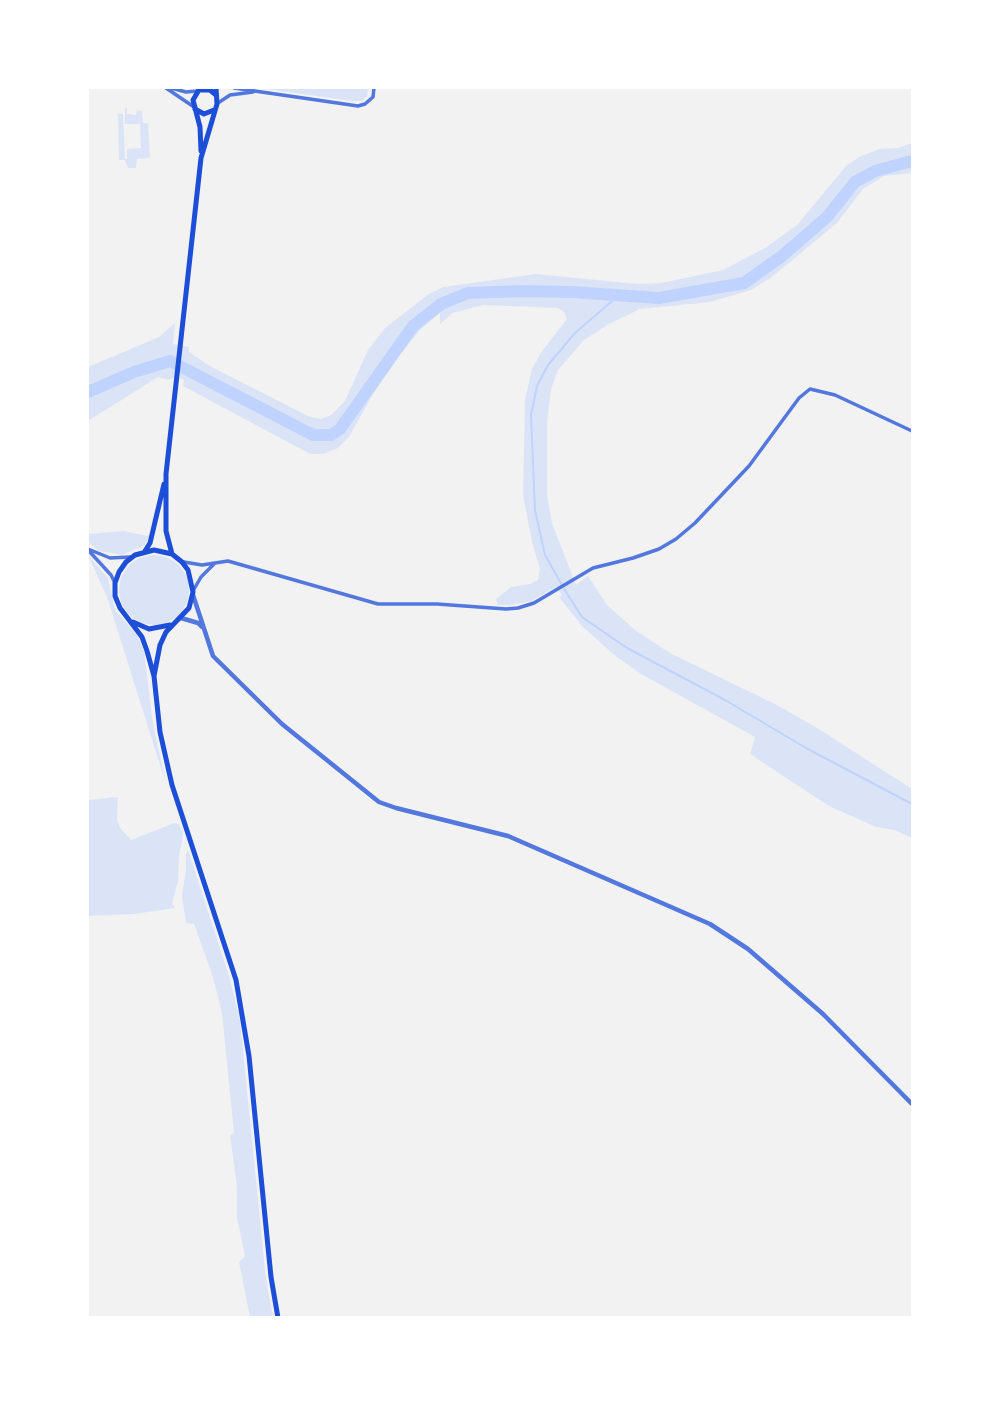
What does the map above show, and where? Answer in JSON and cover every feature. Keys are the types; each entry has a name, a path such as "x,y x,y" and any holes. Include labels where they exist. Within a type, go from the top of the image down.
{"main road":[{"path":"172,554 166,531 166,474 201,158 200,127 193,100 206,89 216,96 217,106 201,158"},
{"path":"195,108 200,113 208,114 217,106"},
{"path":"144,551 150,543 166,474"},
{"path":"127,618 149,629 173,624 181,618 189,608 193,593 188,570 182,562 163,551 144,551 135,555 119,572 115,583 116,596 120,608 127,618 142,637 154,676 159,732 172,785 228,954 244,1017 271,1277 278,1318"},
{"path":"154,676 160,645 173,624"}],"street":[{"path":"168,88 190,92 206,89"},
{"path":"168,88 195,108"},
{"path":"234,88 358,106 373,97 374,88"},
{"path":"217,106 230,95 255,92"},
{"path":"182,562 194,565 228,561 378,604 426,604 506,610 534,603 593,568 660,549 676,539 695,523 749,466 799,398 810,388 835,395 912,431"},
{"path":"88,550 110,558 122,559 135,555"},
{"path":"88,550 115,583"},
{"path":"216,563 201,577 193,593 214,656 282,724 379,802 508,836 720,930 748,949 823,1014 912,1104"},
{"path":"181,618 198,623 203,628"}],"shaded area":[{"path":"259,88 368,89 367,96 362,101 352,101"},
{"path":"125,108 127,114 136,115 137,110 142,111 143,123 148,123 150,158 137,159 136,168 128,168 125,160 119,160 118,114 123,114 125,159 127,149 141,148 140,124 125,124"},
{"path":"912,143 912,173 884,176 863,189 837,223 772,277 751,290 710,302 640,309 584,340 558,370 551,389 547,423 547,495 552,523 576,585 588,576 607,605 635,630 670,653 779,706 912,789 912,838 894,830 876,827 829,806 750,754 755,737 641,674 613,654 582,626 559,597 562,595 556,587 531,601 498,605 496,599 511,587 538,580 540,569 523,495 525,400 532,369 542,351 567,319 564,312 558,308 483,305 453,313 440,324 440,313 420,330 400,355 372,396 349,437 338,448 323,454 310,454 183,386 184,380 176,377 168,380 158,377 88,421 88,367 159,337 175,323 173,344 189,347 189,352 208,365 308,416 320,419 331,415 345,401 368,350 385,328 429,294 443,287 536,274 638,284 661,283 723,270 765,248 797,225 846,166 861,156 880,149 898,148"},
{"path":"124,531 147,536 150,534 145,545 122,555 99,551 88,542 88,534"},
{"path":"88,555 108,578 115,610 137,635 144,651 153,724 166,784 107,597"},
{"path":"147,555 161,555 174,561 183,570 189,590 187,603 179,615 161,625 147,625 134,619 125,610 119,597 119,583 125,570 134,561"},
{"path":"118,797 117,819 120,828 131,840 174,823 179,824 183,832 178,881 172,903 175,908 134,914 88,916 88,800"},
{"path":"188,850 230,979 240,1021 266,1279 273,1317 250,1317 239,1262 245,1256 237,1218 237,1187 230,1135 234,1133 222,1013 212,974 194,924 186,923 182,896"}],"waterway":[{"path":"88,392 134,372 170,361 313,435 331,435 340,429 413,326 441,304 468,293 572,292 659,298 744,283 782,256 827,217 855,182 875,171 912,161"},
{"path":"618,296 575,333 548,365 537,386 531,415 535,510 545,555 566,592 582,617 627,648 912,804"}]}
